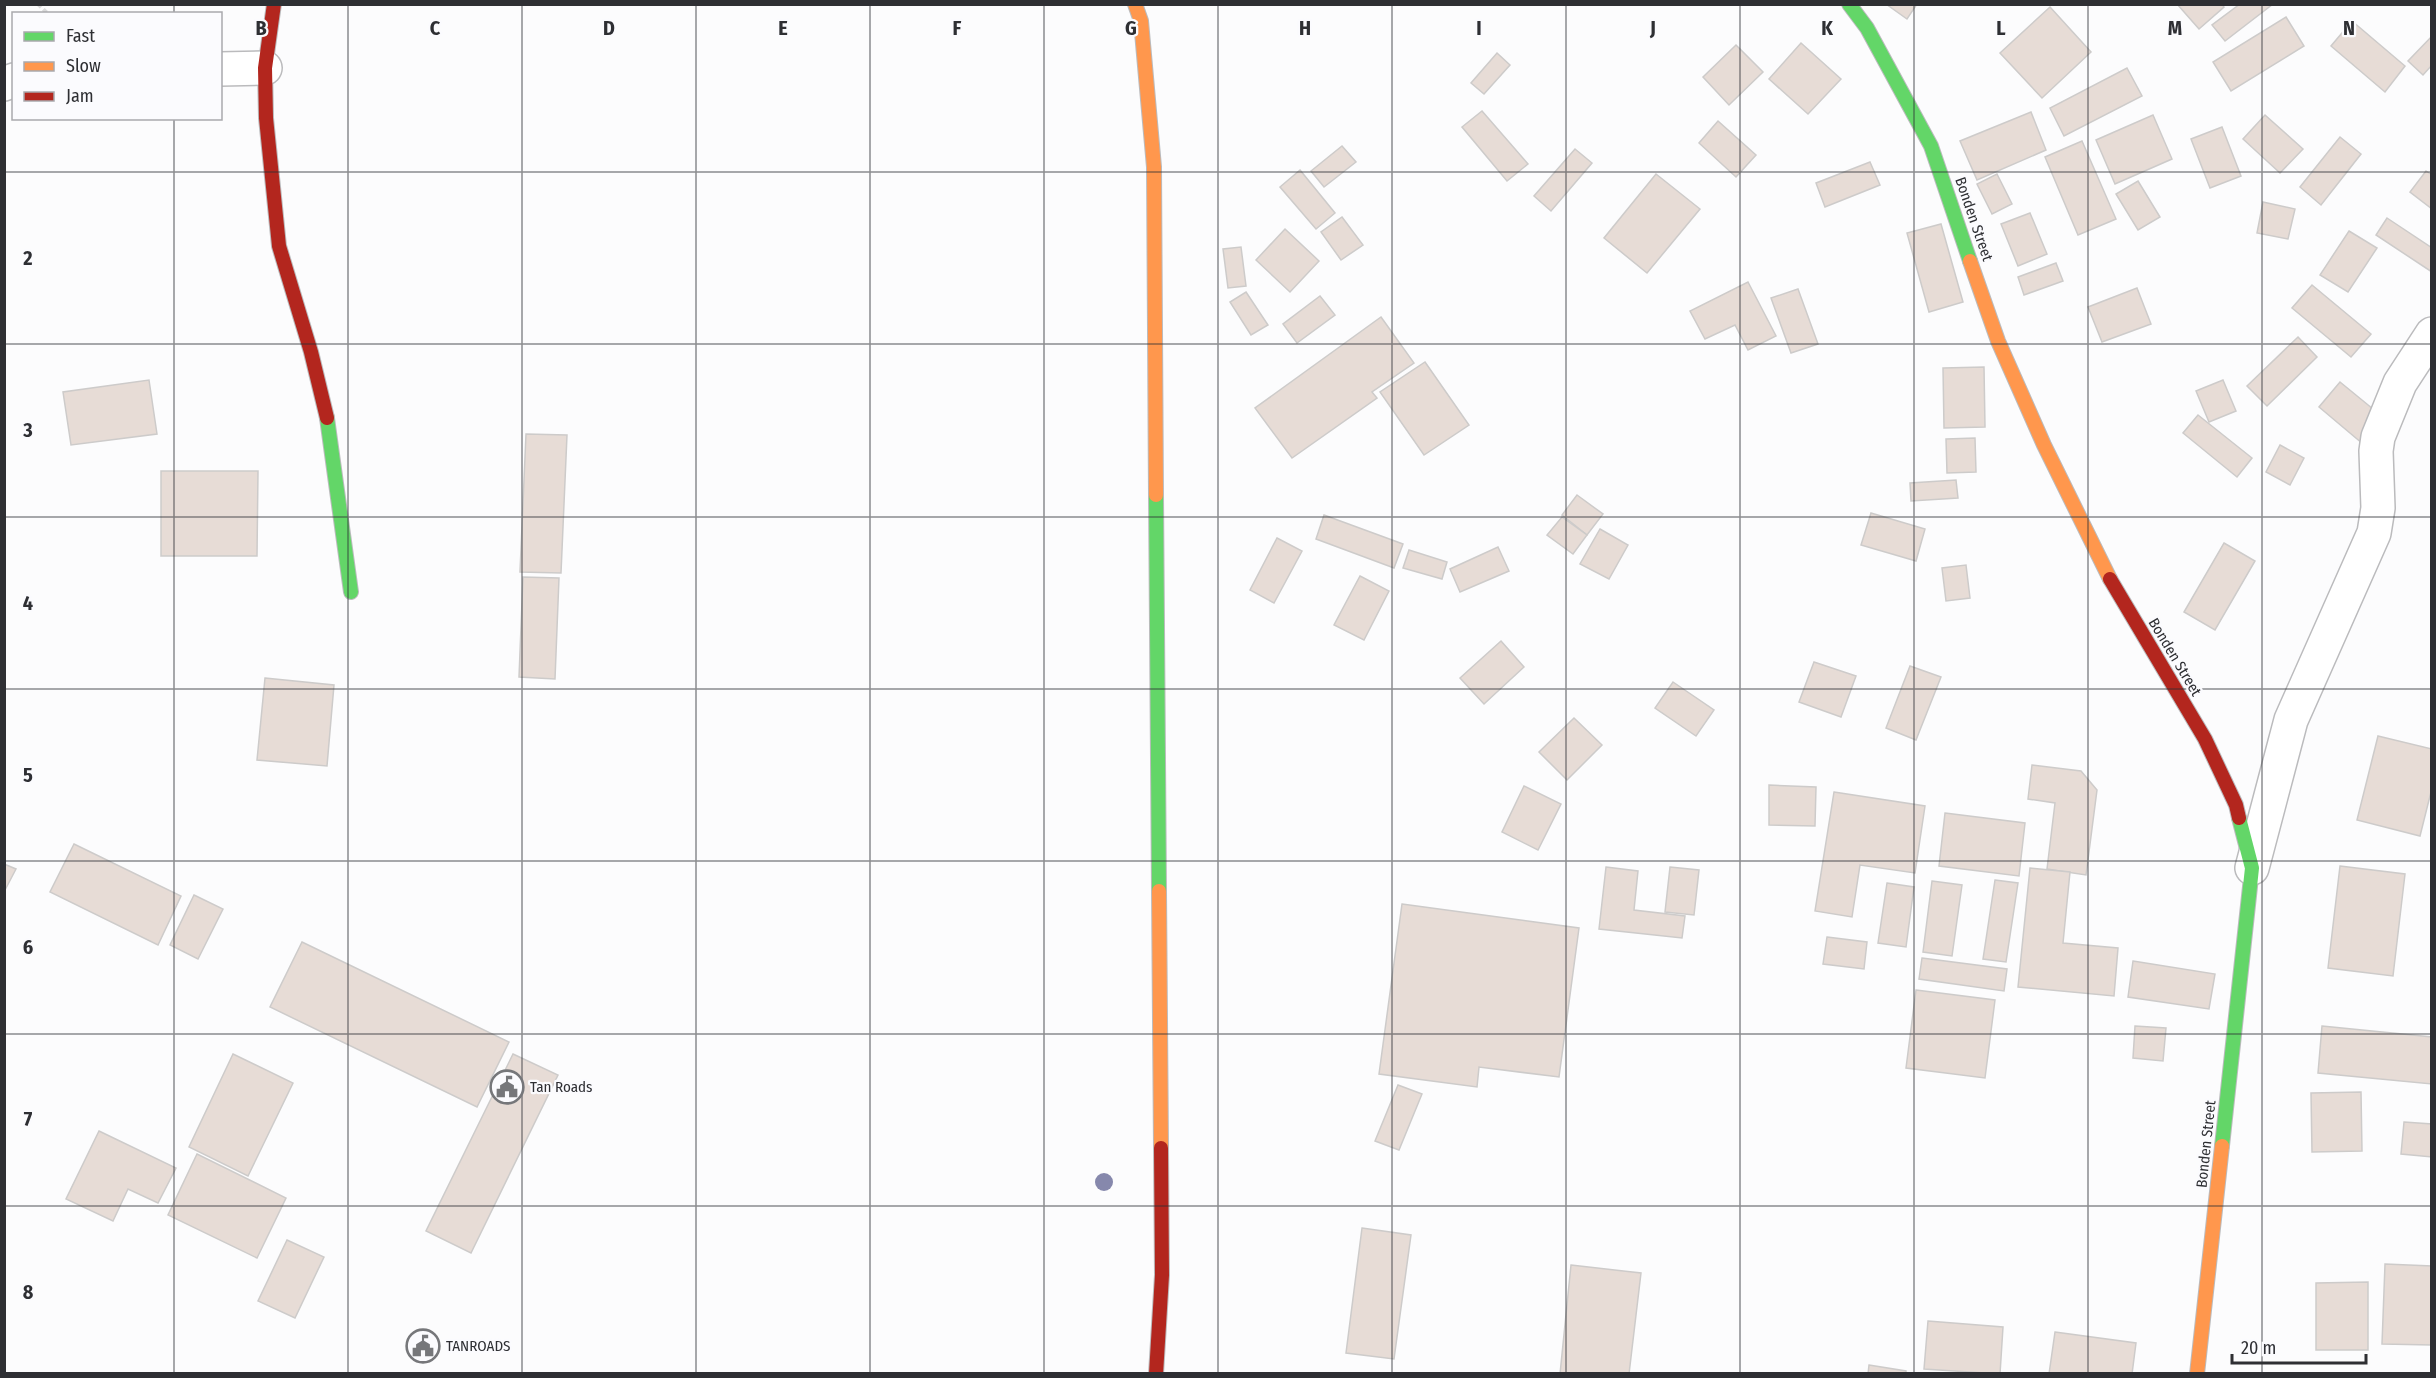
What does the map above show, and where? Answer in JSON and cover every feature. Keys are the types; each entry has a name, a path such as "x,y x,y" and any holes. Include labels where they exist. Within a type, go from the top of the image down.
{"street":[{"path":"274,4 265,68 266,118 279,246 311,352 328,421 351,592"},
{"path":"1135,4 1141,21 1154,167 1162,1275 1156,1374"},
{"name":"Bonden Street","path":"1849,4 1867,28 1931,146 1998,341 2044,445 2117,592 2205,739 2236,806 2252,868 2197,1374"},
{"path":"222,69 265,68"},
{"path":"2252,868 2291,720 2374,533 2378,508 2376,451 2378,437 2400,383 2432,334"}],"building":[{"path":"1886,4 1917,4 1907,19"},
{"path":"2177,4 2222,4 2224,7 2199,29"},
{"path":"2240,4 2273,4 2225,41 2212,25"},
{"path":"2050,7 2091,52 2042,98 2000,53"},
{"path":"2286,17 2304,46 2231,91 2213,62"},
{"path":"2352,21 2405,66 2385,92 2331,46"},
{"path":"2432,36 2432,65 2423,75 2408,61"},
{"path":"1801,43 1841,79 1808,114 1769,79"},
{"path":"1736,45 1763,72 1729,105 1703,77"},
{"path":"1497,53 1510,65 1484,94 1471,83"},
{"path":"2127,68 2142,96 2064,136 2050,108"},
{"path":"1482,111 1528,164 1507,181 1462,127"},
{"path":"2031,112 2046,150 1977,180 1960,141"},
{"path":"2153,115 2172,159 2115,184 2096,140"},
{"path":"2265,115 2303,149 2280,173 2243,139"},
{"path":"1718,121 1756,155 1736,177 1699,143"},
{"path":"2222,127 2241,176 2210,188 2191,139"},
{"path":"2340,137 2361,154 2321,205 2300,187"},
{"path":"2082,141 2116,219 2078,235 2045,157"},
{"path":"1342,146 1356,162 1324,187 1311,171"},
{"path":"1575,149 1592,163 1551,211 1534,196"},
{"path":"1870,162 1880,185 1825,207 1816,183"},
{"path":"1300,170 1335,213 1316,229 1280,187"},
{"path":"2426,171 2432,175 2432,209 2410,192"},
{"path":"1656,174 1700,209 1647,273 1604,238"},
{"path":"1997,174 2012,204 1992,214 1977,184"},
{"path":"2138,181 2160,217 2138,230 2116,194"},
{"path":"2263,202 2295,209 2288,239 2257,233"},
{"path":"2030,213 2047,254 2018,266 2001,224"},
{"path":"1342,217 1363,245 1341,260 1321,232"},
{"path":"2387,218 2432,248 2432,272 2376,235"},
{"path":"1941,224 1963,302 1929,312 1907,233"},
{"path":"1285,229 1319,261 1290,292 1256,260"},
{"path":"2349,231 2377,248 2348,292 2320,275"},
{"path":"1241,247 1246,286 1228,288 1223,249"},
{"path":"2056,263 2063,281 2024,295 2018,277"},
{"path":"1748,282 1776,336 1748,350 1735,325 1705,339 1690,311"},
{"path":"2312,285 2371,334 2351,357 2292,308"},
{"path":"2137,288 2151,324 2102,342 2088,307"},
{"path":"1798,289 1818,344 1791,353 1771,298"},
{"path":"1246,292 1268,325 1251,335 1230,302"},
{"path":"1320,296 1335,315 1297,343 1283,324"},
{"path":"1381,317 1414,363 1372,392 1377,398 1292,458 1255,408"},
{"path":"2298,337 2317,357 2267,406 2247,386"},
{"path":"1425,362 1469,425 1424,455 1380,392"},
{"path":"1984,367 1985,427 1944,428 1943,368"},
{"path":"149,380 157,434 71,445 63,392"},
{"path":"2223,380 2236,411 2209,422 2196,391"},
{"path":"2340,382 2384,418 2363,444 2319,407"},
{"path":"2198,415 2252,458 2237,477 2183,433"},
{"path":"526,434 567,435 561,573 520,572"},
{"path":"1975,438 1976,472 1947,473 1946,439"},
{"path":"2280,445 2304,458 2290,485 2266,472"},
{"path":"161,471 258,471 257,556 161,556"},
{"path":"1956,480 1958,498 1911,501 1910,483"},
{"path":"1577,495 1603,514 1587,535 1562,515"},
{"path":"1871,513 1925,529 1916,561 1861,545"},
{"path":"1324,515 1403,544 1394,568 1316,539"},
{"path":"1562,517 1587,535 1573,554 1547,535"},
{"path":"1600,529 1628,545 1609,579 1580,564"},
{"path":"1277,538 1302,551 1274,603 1250,590"},
{"path":"2224,543 2255,561 2215,630 2184,612"},
{"path":"1498,547 1509,571 1460,592 1450,569"},
{"path":"1409,550 1447,562 1442,579 1403,568"},
{"path":"1966,565 1970,598 1946,601 1942,568"},
{"path":"1360,576 1389,591 1364,640 1334,625"},
{"path":"523,577 559,578 555,679 519,677"},
{"path":"1501,641 1524,667 1484,704 1460,678"},
{"path":"1814,662 1856,676 1841,717 1799,702"},
{"path":"1910,666 1941,677 1916,740 1886,728"},
{"path":"265,678 334,685 327,766 257,760"},
{"path":"1673,682 1714,710 1696,736 1655,708"},
{"path":"1574,718 1602,745 1567,780 1539,752"},
{"path":"2378,736 2432,749 2432,788 2420,836 2357,820"},
{"path":"2032,765 2081,771 2097,790 2086,875 2047,869 2055,803 2028,799"},
{"path":"1769,785 1816,787 1815,826 1769,825"},
{"path":"1524,786 1561,804 1538,850 1502,832"},
{"path":"1834,792 1925,806 1915,873 1860,865 1852,917 1815,911"},
{"path":"1945,813 2025,823 2019,876 1939,866"},
{"path":"74,844 181,896 158,945 50,892"},
{"path":"4,864 16,869 4,892"},
{"path":"2340,866 2405,874 2393,976 2328,968"},
{"path":"1606,867 1638,871 1634,910 1685,916 1682,938 1599,929"},
{"path":"1670,867 1699,870 1694,915 1665,912"},
{"path":"2030,868 2070,872 2063,943 2118,948 2114,996 2018,987"},
{"path":"1995,880 2018,883 2006,962 1983,959"},
{"path":"1932,881 1962,885 1952,956 1923,952"},
{"path":"1887,883 1914,887 1906,947 1878,943"},
{"path":"194,895 223,909 198,959 170,945"},
{"path":"1402,904 1579,928 1559,1077 1479,1067 1477,1087 1379,1074"},
{"path":"1827,937 1867,942 1864,969 1823,964"},
{"path":"302,942 509,1042 477,1107 270,1007"},
{"path":"1922,958 2007,969 2004,991 1919,979"},
{"path":"2133,961 2215,974 2209,1009 2128,997"},
{"path":"1916,990 1995,1000 1985,1078 1906,1068"},
{"path":"2135,1026 2166,1028 2163,1061 2133,1058"},
{"path":"2322,1026 2432,1037 2432,1084 2318,1073"},
{"path":"233,1054 293,1083 248,1176 189,1147"},
{"path":"513,1054 558,1075 471,1253 426,1231"},
{"path":"1398,1085 1422,1094 1399,1150 1375,1141"},
{"path":"2361,1092 2362,1151 2312,1152 2311,1093"},
{"path":"2404,1122 2432,1124 2432,1157 2401,1154"},
{"path":"99,1131 176,1168 158,1203 128,1189 113,1221 66,1199"},
{"path":"197,1154 286,1198 257,1258 168,1215"},
{"path":"1362,1228 1411,1235 1394,1359 1346,1353"},
{"path":"287,1240 324,1257 295,1318 258,1301"},
{"path":"2385,1264 2432,1266 2432,1345 2382,1344"},
{"path":"1571,1265 1641,1273 1629,1374 1560,1374"},
{"path":"2368,1282 2368,1350 2316,1350 2316,1283"},
{"path":"1928,1321 2003,1327 2000,1374 1924,1369"},
{"path":"2055,1332 2136,1343 2132,1374 2049,1374"},
{"path":"1869,1365 1906,1371 1906,1374 1868,1374"}],"traffic: fast":[{"path":"1849,4 1867,28 1931,146 1970,261"},
{"path":"327,418 351,592"},
{"path":"1156,495 1159,891"},
{"path":"2222,1146 2252,868 2239,818"}],"traffic: slow":[{"path":"1135,4 1141,21 1154,167 1156,495"},
{"path":"1970,261 1998,341 2044,445 2110,579"},
{"path":"1159,891 1161,1148"},
{"path":"2197,1374 2222,1146"}],"traffic: jam":[{"path":"274,4 265,68 266,118 279,246 311,352 327,418"},
{"path":"2110,579 2205,739 2236,805 2239,818"},
{"path":"1156,1374 1162,1275 1161,1148"}],"place":[{"name":"Tan Roads","path":"507,1087"},
{"name":"TANROADS","path":"423,1346"}]}
